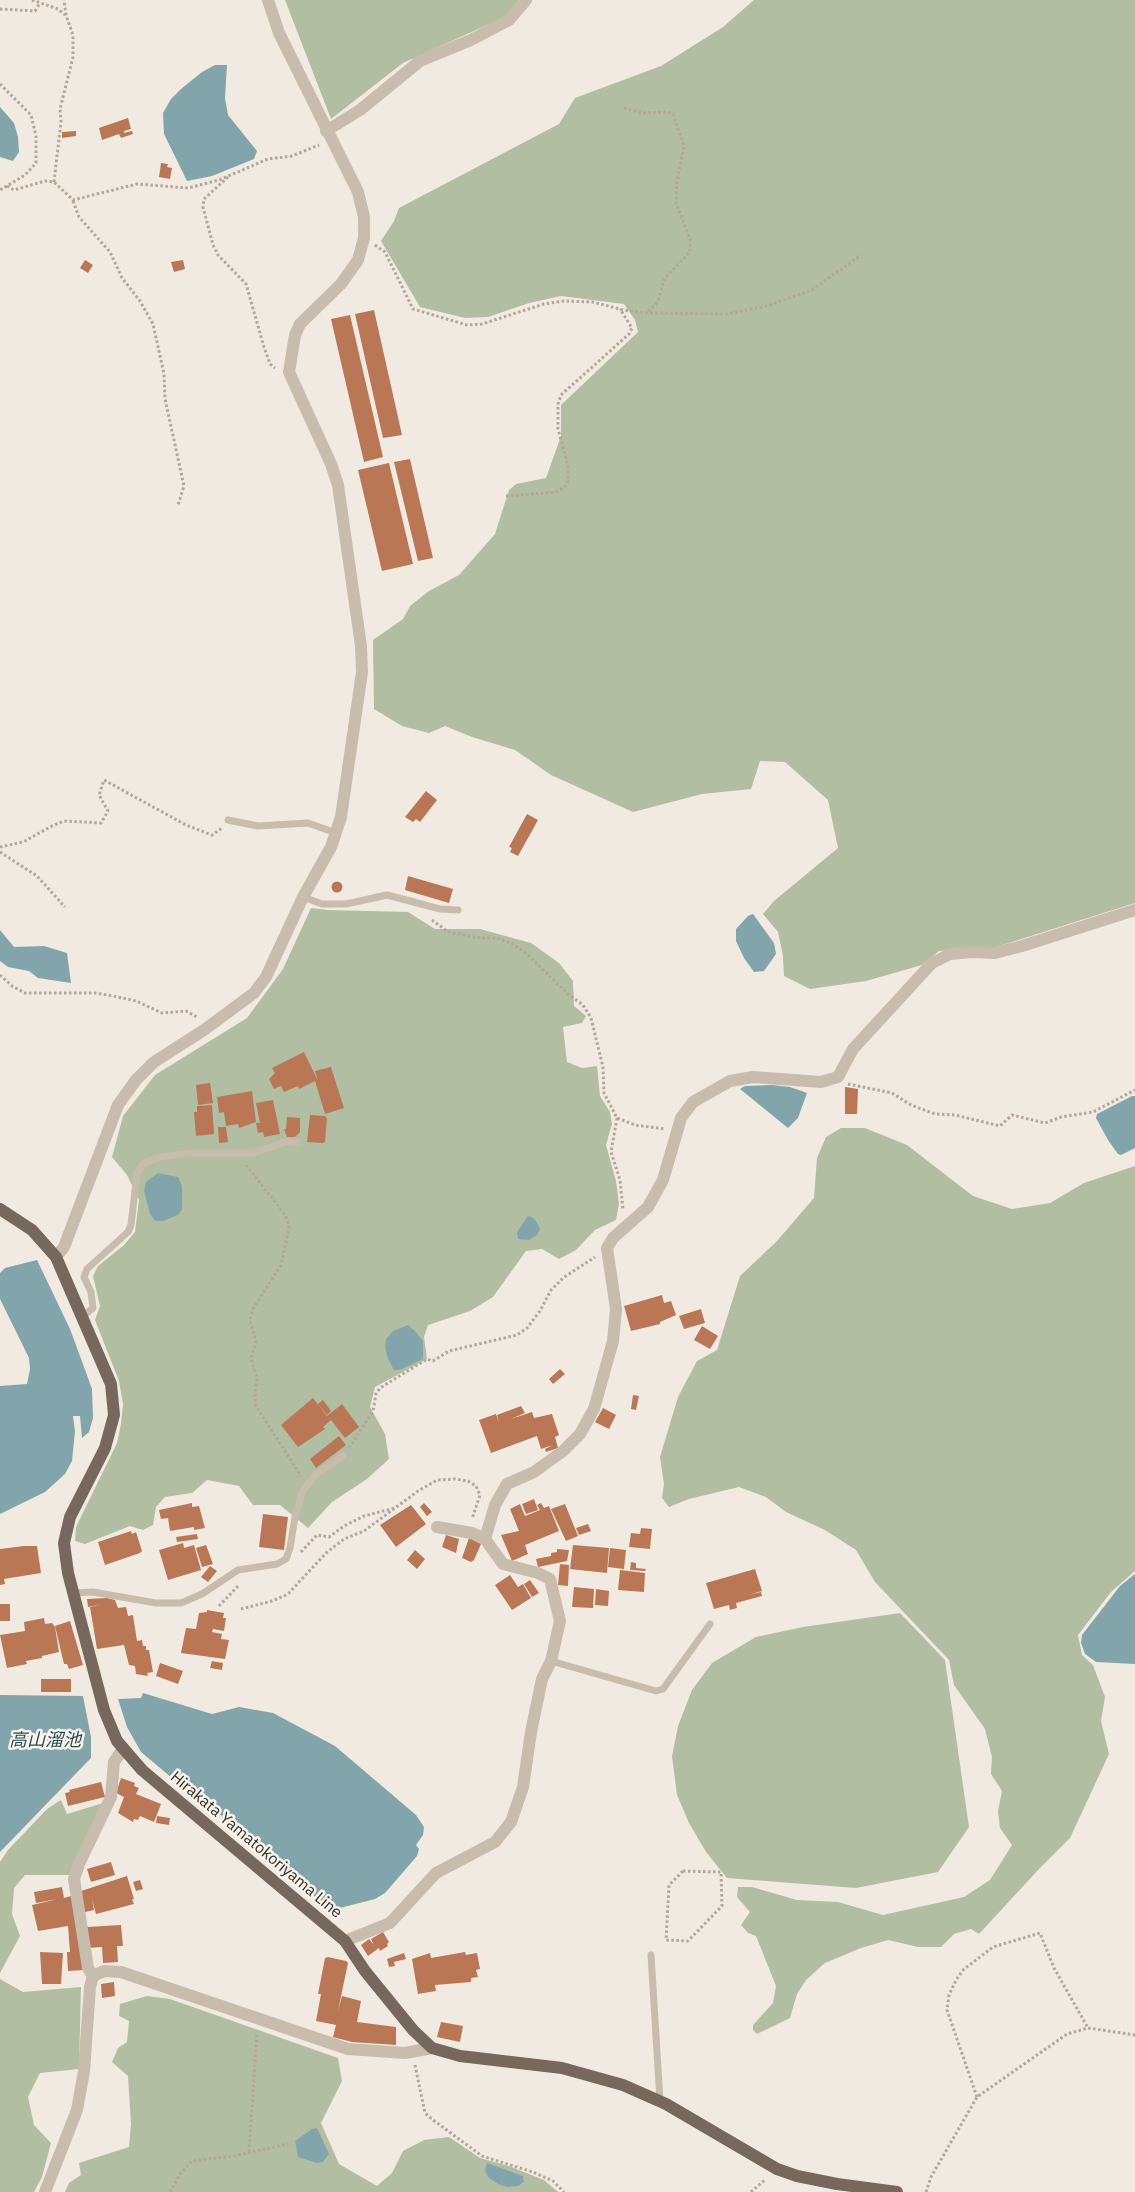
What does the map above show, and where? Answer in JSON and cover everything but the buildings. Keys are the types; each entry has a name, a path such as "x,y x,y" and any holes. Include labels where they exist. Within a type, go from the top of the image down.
{"main road":[{"name":"Hirakata Yamatokoriyama Line","path":"0,1209 32,1230 56,1257 111,1384 114,1415 105,1448 70,1517 64,1543 68,1573 104,1710 117,1741 142,1770 345,1941 365,1971 413,2030 432,2048 460,2056 562,2068 623,2085 660,2101 777,2169 797,2176 897,2192"}],"street":[{"path":"56,1257 64,1247 118,1105 136,1080 154,1062 204,1030 254,993 266,977 303,898 331,847 341,817 362,672 361,646 338,485 331,464 289,372 294,336 300,324 341,284 358,260 363,242 364,217 358,192 280,33 268,0"},
{"path":"329,136 420,61 471,40 509,20 526,0"},
{"path":"485,1539 495,1505 507,1484 534,1472 563,1451 580,1434 594,1409 613,1341 616,1309 607,1248 613,1238 648,1207 663,1180 681,1118 693,1102 730,1081 753,1077 820,1082 838,1077 853,1049 932,963 950,954 995,953 1022,946 1135,910"},
{"path":"345,1941 390,1923 436,1873 495,1842 511,1822 523,1787 531,1732 542,1679 551,1661 560,1620 550,1579 538,1572 502,1564 485,1539 472,1533 436,1526"},
{"path":"45,2192 77,2110 84,2070 90,1987 93,1976 88,1968 74,1879 79,1864 111,1796 114,1762 123,1749"},
{"path":"93,1976 104,1971 122,1972 348,2049 378,2053 413,2052 432,2048"}],"lane":[{"path":"228,820 258,826 308,823 336,833"},
{"path":"303,898 322,904 346,904 387,896 440,909 458,910"},
{"path":"82,1317 93,1308 91,1292 84,1277 86,1269 128,1232 131,1225 137,1173 144,1163 161,1157 191,1153 254,1153 284,1142 297,1142"},
{"path":"73,1593 93,1592 156,1603 180,1603 202,1594 238,1570 277,1564 286,1558 294,1517 302,1492 315,1475 343,1456"},
{"path":"551,1661 656,1691 663,1689 710,1624"},
{"path":"652,1955 660,2101"}],"path":[{"path":"32,0 58,9 66,16"},
{"path":"54,182 61,122 60,109 73,57 73,34 66,16 64,0"},
{"path":"0,9 35,11 40,3"},
{"path":"0,84 31,114 36,136 36,163 25,175 0,190"},
{"path":"624,108 643,113 668,112 673,114 684,146 677,181 676,203 690,239 690,252 665,278 657,303 646,313"},
{"path":"73,200 137,184 188,188 229,176 268,159 292,156 329,136"},
{"path":"229,176 204,199 203,207 213,245 218,255 246,284 270,364 278,371 289,372"},
{"path":"7,186 14,190 45,180 54,182 73,200 79,217 110,252 122,278 140,301 153,324 164,374 165,399 184,486 178,505"},
{"path":"363,242 374,244 385,252 413,308 467,325 482,324 544,304 564,301 593,302 619,309 646,313 726,314 767,306 812,290 861,255"},
{"path":"506,496 556,492 565,487 568,481 568,466 558,429 558,404 561,395 629,334 632,328 619,309"},
{"path":"0,848 24,842 64,821 101,823 108,811 98,795 104,780 186,825 212,835 228,820"},
{"path":"0,852 37,876 65,907"},
{"path":"430,918 448,932 480,938 496,938 513,944 583,1005 591,1018 599,1048 604,1092 617,1118 611,1152 622,1193 625,1228"},
{"path":"0,975 12,986 25,993 95,993 136,1001 162,1013 186,1011 196,1015 204,1030"},
{"path":"838,1077 849,1084 892,1093 911,1105 935,1114 955,1115 1000,1126 1012,1115 1045,1123 1061,1117 1093,1112 1135,1090"},
{"path":"617,1118 649,1128 678,1129"},
{"path":"238,1154 286,1216 289,1228 281,1265 253,1309 250,1320 256,1341 251,1359 257,1378 256,1406 307,1485"},
{"path":"343,1456 373,1411 376,1394 380,1388 428,1359 433,1361 449,1351 517,1335 527,1328 540,1311 551,1290 563,1278 607,1248"},
{"path":"241,1609 272,1601 288,1594 326,1554 344,1539 364,1531 437,1480 468,1481 476,1486 480,1495 473,1513 472,1533"},
{"path":"286,1558 302,1552 317,1535 329,1537 364,1516 395,1508"},
{"path":"682,1871 721,1872 722,1906 688,1941 666,1940 669,1885 682,1871"},
{"path":"977,2097 947,2010 949,1995 963,1970 993,1947 1040,1933 1054,1968 1088,2028"},
{"path":"249,2152 256,2072 257,2019"},
{"path":"926,2192 931,2177 977,2097 1067,2034 1088,2028 1135,2035"},
{"path":"413,2052 425,2113 482,2156 533,2172 552,2181 564,2192"},
{"path":"170,2192 180,2174 192,2161 288,2144"}],"green space":[{"path":"285,0 519,0 505,17 403,63 331,119"},
{"path":"754,0 1135,0 1135,903 996,947 939,951 922,965 866,981 810,989 784,976 783,956 778,932 763,914 774,901 838,848 828,800 785,762 760,761 751,789 702,794 633,812 551,775 515,750 472,737 445,726 429,733 402,726 374,709 373,640 403,619 410,606 429,591 459,575 495,534 509,490 516,484 546,478 561,436 561,405 638,332 635,320 624,304 561,296 529,303 488,317 465,318 420,307 381,241 394,221 399,208 559,124 575,98 661,66 723,27"},
{"path":"311,908 408,912 435,929 480,929 531,943 559,963 573,981 574,1006 586,1016 582,1023 563,1027 567,1062 582,1068 597,1066 600,1096 610,1112 612,1124 606,1145 616,1181 619,1204 616,1220 595,1230 576,1250 559,1259 542,1249 526,1251 493,1297 470,1311 428,1325 424,1337 427,1359 375,1387 370,1407 385,1434 389,1459 367,1479 332,1502 308,1528 280,1505 253,1505 239,1486 207,1480 192,1493 165,1497 156,1507 153,1525 143,1530 130,1526 85,1544 75,1541 76,1527 117,1443 121,1424 123,1404 119,1381 95,1320 100,1306 93,1276 98,1266 124,1245 135,1232 139,1200 127,1175 112,1157 123,1116 155,1075 247,1018 283,969"},
{"path":"841,1128 865,1128 907,1145 973,1196 1012,1209 1050,1203 1084,1183 1135,1166 1135,1571 1111,1592 1078,1635 1082,1655 1093,1665 1105,1697 1101,1721 1109,1754 1070,1838 979,1934 971,1929 954,1934 941,1947 918,1947 888,1940 861,1948 825,1963 806,1980 797,1994 790,2018 757,2034 753,2030 753,2025 773,2003 776,1986 756,1936 748,1933 741,1925 750,1912 737,1897 738,1887 752,1887 797,1900 838,1902 883,1915 964,1897 990,1880 1012,1845 1000,1828 998,1811 1002,1791 991,1774 992,1757 985,1729 954,1685 949,1660 875,1582 856,1550 825,1530 786,1512 766,1497 739,1487 689,1499 669,1507 662,1498 664,1484 660,1457 678,1397 697,1361 717,1350 740,1276 777,1241 814,1198 817,1158 826,1137"},
{"path":"900,1613 945,1660 969,1827 938,1872 856,1888 727,1878 706,1852 689,1823 677,1795 672,1756 678,1726 692,1690 712,1663 756,1637 803,1627"},
{"path":"61,1800 67,1814 103,1803 69,1875 25,1875 14,1888 12,1914 20,1936 0,1973 0,1862 8,1850 47,1809"},
{"path":"0,1979 23,1992 81,1987 79,2069 40,2073 28,2097 34,2125 51,2143 42,2177 34,2192 0,2192"},
{"path":"147,1996 170,1999 338,2058 342,2081 321,2123 339,2164 377,2186 392,2173 403,2151 424,2140 449,2137 480,2158 509,2166 544,2180 558,2192 65,2192 69,2183 81,2175 79,2163 129,2147 131,2124 128,2076 112,2062 118,2048 127,2042 129,2021 119,2016 120,2004"}],"water":[{"path":"215,65 227,65 225,98 228,115 257,151 254,159 212,176 187,181 164,134 163,113 171,99 181,89 202,72"},
{"path":"0,107 14,123 18,137 19,152 13,161 0,157"},
{"path":"753,914 774,943 776,954 764,971 754,972 744,958 736,941 736,929 748,916"},
{"path":"0,930 14,947 44,946 67,953 71,983 38,978 29,971 8,967 0,961"},
{"path":"772,1085 790,1087 807,1093 798,1118 788,1128 740,1089 745,1086"},
{"path":"1135,1096 1135,1148 1121,1155 1118,1154 1108,1140 1096,1118 1097,1114"},
{"path":"158,1173 178,1177 182,1186 182,1210 178,1215 163,1221 155,1221 150,1214 144,1191 146,1182"},
{"path":"528,1216 536,1221 540,1229 537,1235 529,1240 518,1239 517,1232"},
{"path":"37,1260 70,1329 92,1389 93,1418 89,1432 82,1438 80,1416 73,1416 75,1431 72,1461 65,1474 45,1492 0,1514 0,1386 27,1384 30,1369 29,1358 0,1299 0,1273 5,1268"},
{"path":"408,1325 423,1341 423,1359 400,1370 394,1370 388,1359 385,1347 386,1339 393,1331"},
{"path":"1135,1574 1135,1664 1096,1662 1085,1654 1081,1643 1082,1635 1120,1586"},
{"path":"143,1693 212,1714 239,1707 273,1713 335,1746 416,1815 424,1827 423,1835 416,1845 419,1849 417,1856 385,1893 375,1899 332,1910 277,1867 247,1835 228,1819 209,1809 141,1752 127,1727 118,1699 141,1698"},
{"name":"高山溜池","path":"0,1695 83,1696 91,1737 91,1758 0,1852"},
{"path":"317,2128 329,2154 323,2162 317,2163 298,2157 295,2141 312,2129"},
{"path":"487,2163 523,2176 524,2182 518,2186 507,2187 498,2184 488,2177 485,2171"}]}
